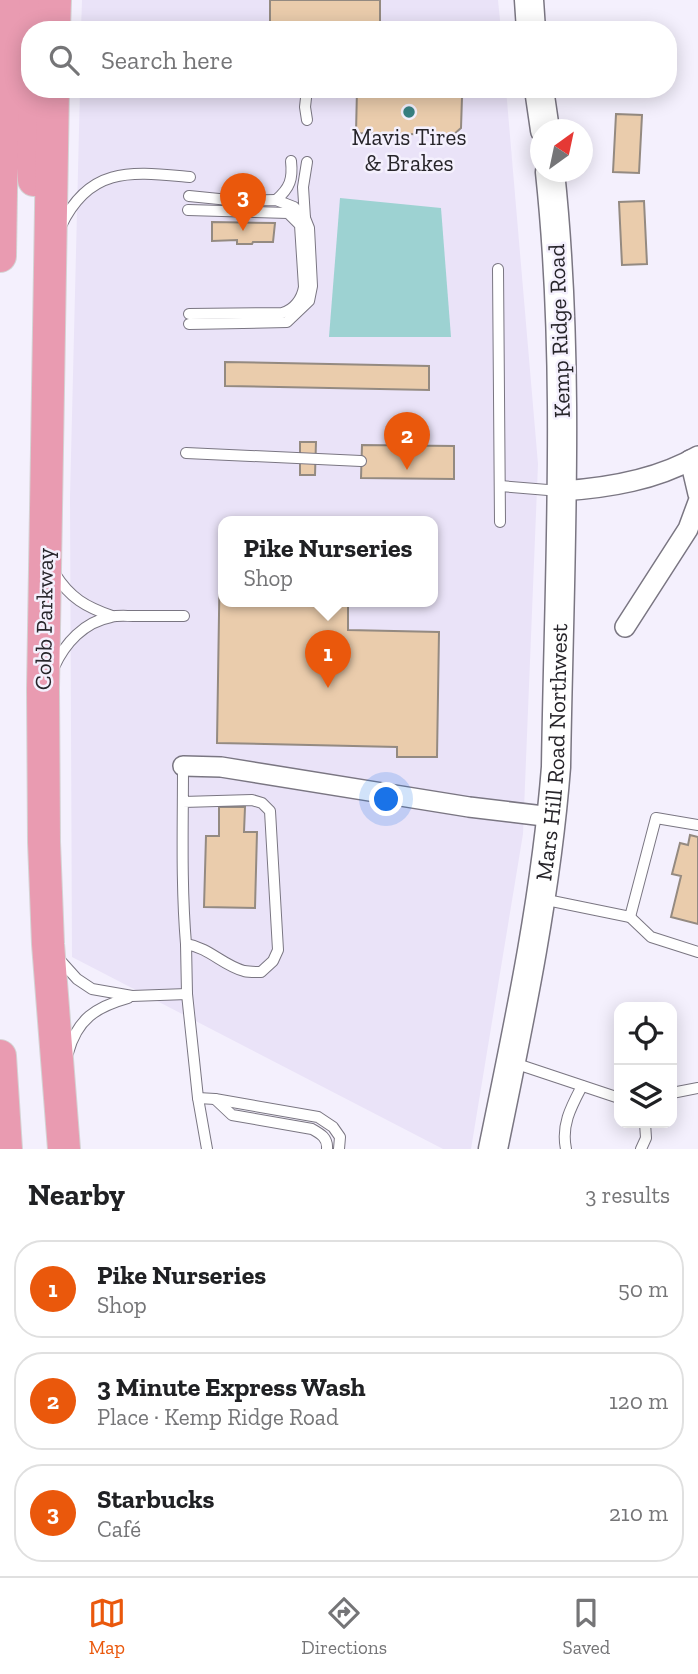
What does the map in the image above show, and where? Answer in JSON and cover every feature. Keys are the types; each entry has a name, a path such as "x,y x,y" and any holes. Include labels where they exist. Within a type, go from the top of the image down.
{"main road":[{"path":"0,256 4,0"},
{"path":"28,0 28,21"},
{"path":"54,21 55,0"},
{"path":"27,98 32,162 50,256"},
{"name":"Cobb Parkway","path":"53,98 43,689 44,842 48,944 64,1149"},
{"path":"0,1056 6,1149"}],"street":[{"path":"528,0 530,21"},
{"path":"540,98 543,119"},
{"name":"Kemp Ridge Road","path":"551,182 562,380 561,491"},
{"path":"561,491 623,484 657,474 694,458 698,494"},
{"name":"Mars Hill Road Northwest","path":"494,1149 541,899 552,817 561,491"},
{"path":"625,627 688,529 698,502"},
{"path":"183,766 221,768 469,807 552,817"}],"lane":[{"path":"307,98 307,120"},
{"path":"276,200 290,185 291,161"},
{"path":"188,210 288,213 300,225 303,295 288,311 189,319 287,321 309,301 312,286 309,228 305,218 303,187 307,162"},
{"path":"50,256 57,234 72,207 99,182 132,173 190,177"},
{"path":"189,196 239,201 276,200 294,207 305,218"},
{"path":"498,269 500,522"},
{"path":"186,453 361,461"},
{"path":"500,486 561,491"},
{"path":"45,556 64,588 94,610 112,616 184,616"},
{"path":"43,689 57,658 73,638 84,628 112,616"},
{"path":"183,766 187,994 198,1098 207,1149"},
{"path":"183,802 251,800 268,807 278,950 273,961 261,972 246,972 200,946 186,944"},
{"path":"630,917 656,818 698,825"},
{"path":"541,899 630,917 651,937 698,952"},
{"path":"48,944 62,965 92,989 132,996 187,994"},
{"path":"60,1107 69,1049 79,1027 91,1013 109,1003 132,996"},
{"path":"510,1062 614,1096"},
{"path":"566,1149 565,1122 582,1086"},
{"path":"677,1092 698,1088"},
{"path":"198,1098 318,1117 340,1137 339,1149"},
{"path":"215,1099 232,1115 312,1129 323,1135 328,1144 327,1149"},
{"path":"641,1149 646,1138 645,1128"}],"shaded area":[{"path":"82,0 498,0 500,21 81,21"},
{"path":"80,98 507,98 538,464 523,834 471,1149 443,1149 72,957 70,497"},
{"path":"340,198 441,208 451,337 329,337"}],"building":[{"path":"270,0 380,0 380,21 270,21"},
{"name":"Mavis Tires & Brakes","path":"357,98 462,98 461,128 453,135 356,133"},
{"path":"616,114 642,115 639,173 613,172"},
{"path":"644,201 647,264 622,265 619,202"},
{"path":"212,222 275,223 273,242 237,244 237,240 212,241"},
{"path":"225,362 429,366 429,390 225,386"},
{"path":"300,442 316,442 315,475 300,475"},
{"path":"362,445 454,446 454,479 361,478"},
{"path":"219,607 348,607 348,630 439,632 437,757 397,757 397,747 217,743"},
{"path":"219,807 245,807 244,832 257,832 255,908 204,907 206,836 219,836"},
{"path":"690,835 698,837 698,924 671,917 681,876 672,874 680,843 688,845"}],"place":[{"name":"Mavis Tires & Brakes","path":"409,112"},
{"name":"Starbucks","path":"243,231"},
{"name":"3 Minute Express Wash","path":"407,470"},
{"name":"Pike Nurseries","path":"328,688"}]}
